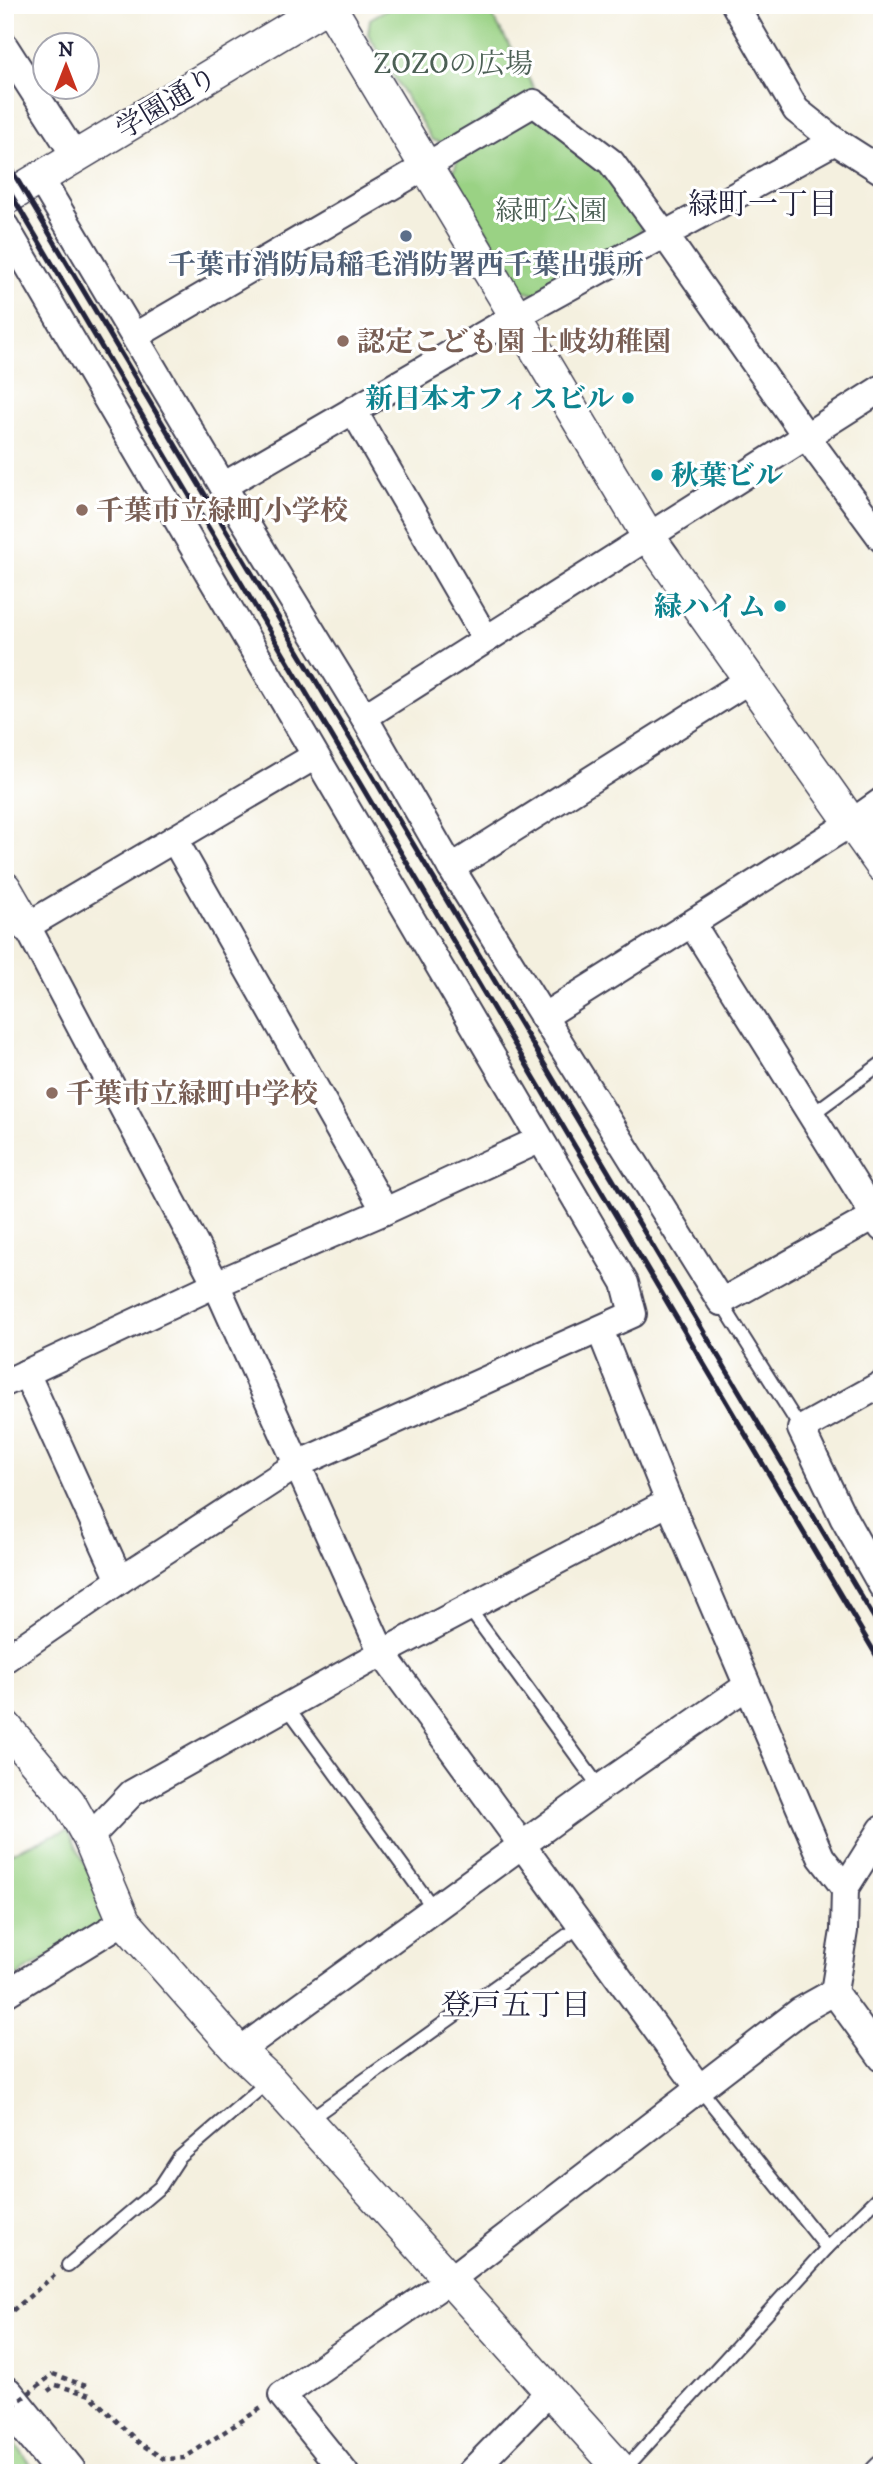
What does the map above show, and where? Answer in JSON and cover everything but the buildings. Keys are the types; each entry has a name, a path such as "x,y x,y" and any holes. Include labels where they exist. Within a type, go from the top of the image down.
{"highway":[{"path":"5,2396 67,2473"}],"street":[{"name":"学園通り","path":"5,199 328,5"},
{"path":"328,5 648,536 882,866"},
{"path":"735,5 796,110 835,141 882,171"},
{"path":"5,47 75,156"},
{"path":"135,337 534,103 611,162 882,539"},
{"path":"223,486 516,316 835,141"},
{"path":"40,177 451,868 721,1302 879,1218 811,1115 692,923"},
{"path":"5,226 625,1283 633,1314 298,1464 5,1659"},
{"path":"363,717 882,388"},
{"path":"353,410 486,639"},
{"path":"451,868 749,680"},
{"path":"27,926 315,756"},
{"path":"543,1017 851,823 882,800"},
{"path":"174,839 385,1211"},
{"path":"5,888 216,1284 382,1653 699,2088"},
{"path":"120,1580 16,1378 216,1284 385,1211 539,1140"},
{"path":"600,1330 669,1502 821,1857 845,1888"},
{"path":"882,1384 801,1429 843,1517 882,1586"},
{"path":"89,1838 132,1793 382,1653 669,1502"},
{"path":"239,2051 600,1788 747,1686"},
{"path":"5,1726 69,1802 89,1838 124,1921 623,2472"},
{"path":"882,1829 845,1888 845,1930 834,1992 882,2058"},
{"path":"5,1994 124,1921"},
{"path":"345,2473 282,2395 451,2279 800,2011 834,1992"},
{"path":"470,2473 549,2392"}],"lane":[{"path":"811,1115 882,1063"},
{"path":"721,1302 801,1429"},
{"path":"468,1607 600,1788"},
{"path":"288,1707 434,1909"},
{"path":"307,2122 580,1926"},
{"path":"68,2264 160,2187 179,2158 270,2080"},
{"path":"699,2088 827,2248"},
{"path":"623,2472 827,2248 882,2194"}],"path":[{"path":"5,2317 68,2264"},
{"path":"5,2412 53,2374 86,2386"},
{"path":"48,2391 56,2385 90,2395 138,2442 164,2459 184,2458 282,2395"}],"green space":[{"name":"ZOZOの広場","path":"394,5 486,5 535,90 446,144 432,140 368,34 370,19"},
{"name":"緑町公園","path":"530,118 540,118 605,169 643,222 639,237 536,295 523,291 452,175 458,159"},
{"path":"68,1829 108,1912 105,1922 5,1983 5,1855"},
{"path":"5,2431 38,2473 5,2473"}],"railway":[{"path":"5,159 882,1631"},
{"path":"5,184 882,1665"}],"place":[{"name":"千葉市消防局稲毛消防署西千葉出張所","path":"406,236"},
{"name":"認定こども園 土岐幼稚園","path":"343,341"},
{"name":"新日本オフィスビル","path":"628,398"},
{"name":"秋葉ビル","path":"657,475"},
{"name":"千葉市立緑町小学校","path":"82,510"},
{"name":"緑ハイム","path":"780,606"},
{"name":"千葉市立緑町中学校","path":"52,1093"}],"district":[{"name":"緑町一丁目","path":"763,204"},
{"name":"登戸五丁目","path":"516,2005"}]}
